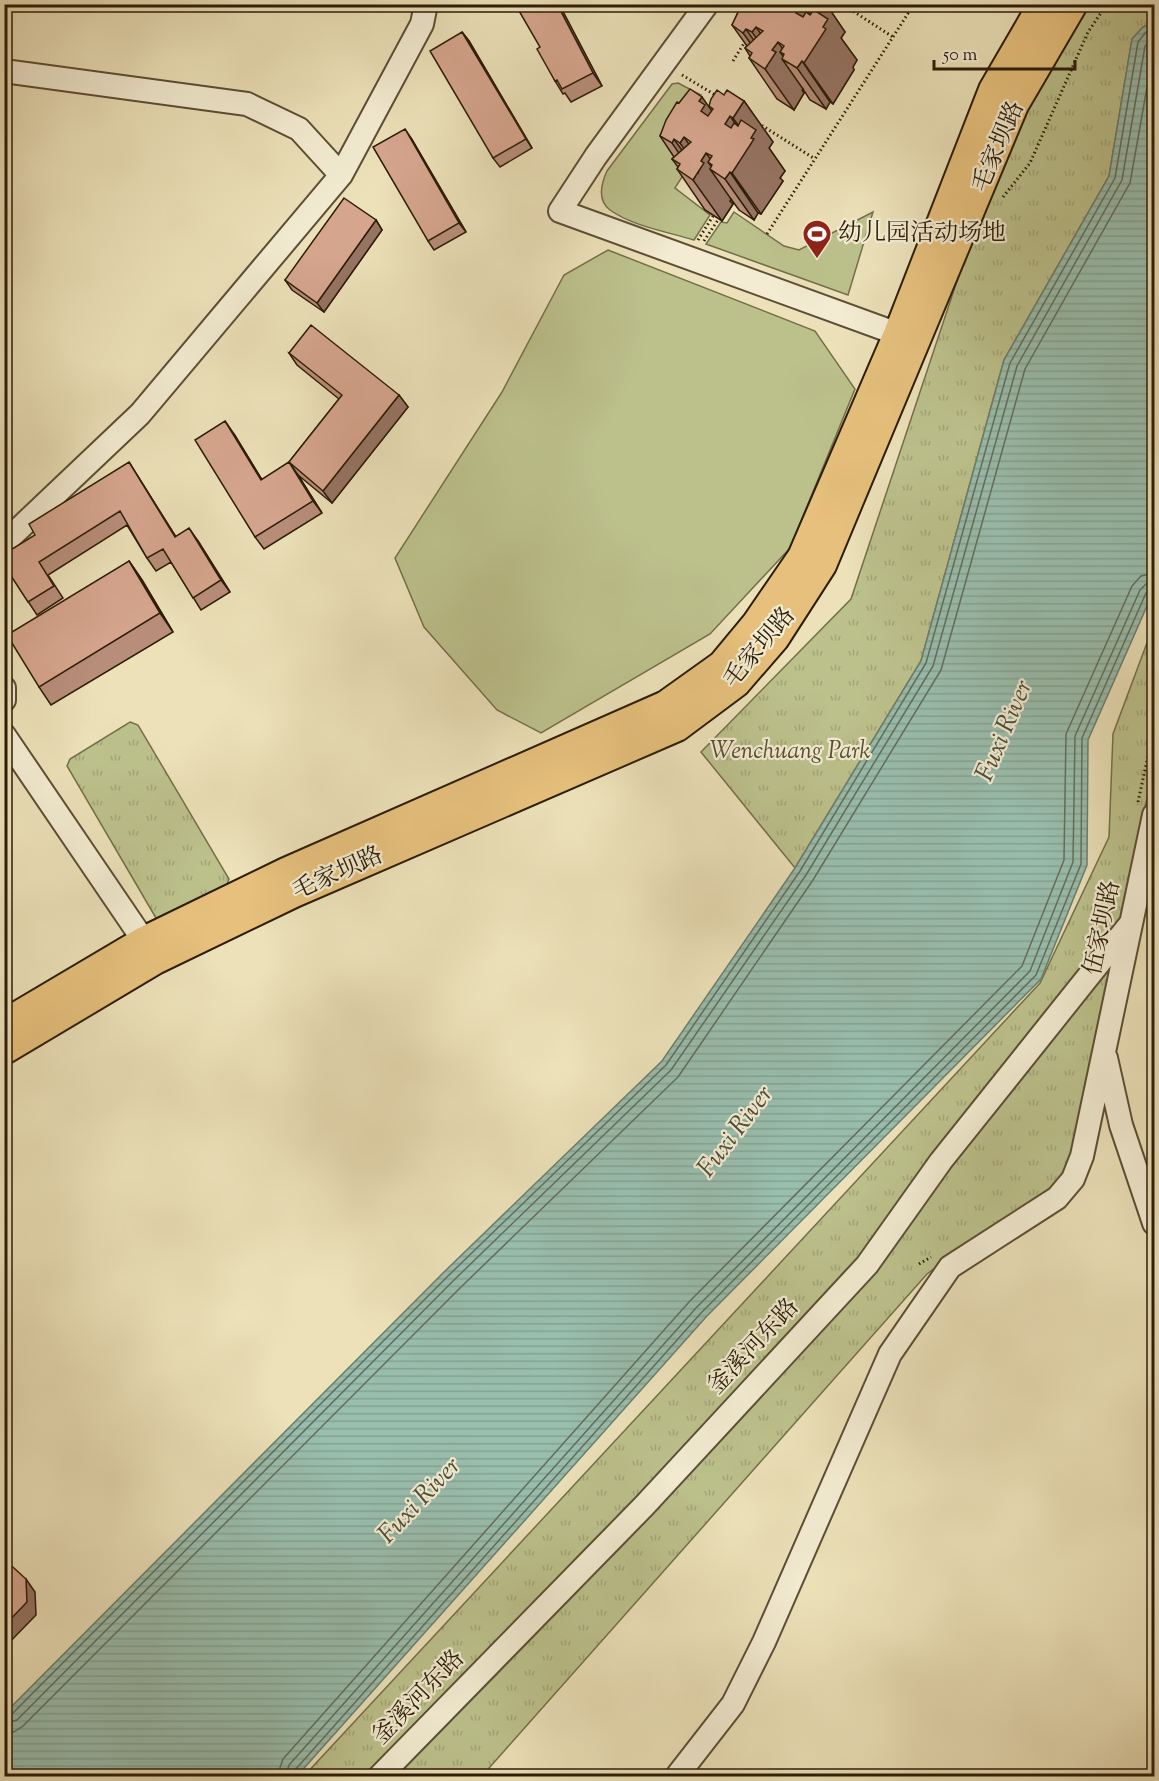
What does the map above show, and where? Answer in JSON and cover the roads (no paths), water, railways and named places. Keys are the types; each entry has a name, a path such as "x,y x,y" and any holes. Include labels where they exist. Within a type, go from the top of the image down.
{"main road":[{"name":"毛家坝路","path":"4,1024 144,941 286,872 666,705 722,665 756,624 802,557 898,334 993,90 1043,4"},
{"name":"毛家坝路","path":"4,1050 156,960 294,893 677,727 736,683 775,638 822,565 1014,105 1073,4"}],"street":[{"path":"4,543 140,414 341,175 422,24 426,4"},
{"path":"707,4 596,156 560,211 898,334"},
{"path":"4,71 247,104 299,129 341,175"},
{"path":"4,688 4,700"},
{"path":"4,735 144,941"},
{"name":"伍家坝路","path":"677,1776 733,1704 764,1642 890,1354 950,1267 1058,1198 1073,1179 1082,1156 1155,815"},
{"name":"釜溪河东路","path":"380,1776 636,1514 867,1265 941,1161 1131,923"},
{"path":"1104,1051 1121,1125 1155,1223"}],"water":[{"name":"Fuxi River","path":"1154,23 1154,590 1088,740 1087,865 1041,979 706,1317 297,1776 5,1776 5,1713 444,1272 662,1061 795,868 921,661 1004,360 1109,176 1132,39 1143,27"}],"place":[{"name":"幼儿园活动场地","path":"817,260"}],"park label":[{"name":"Wenchuang Park","path":"790,752"}]}
